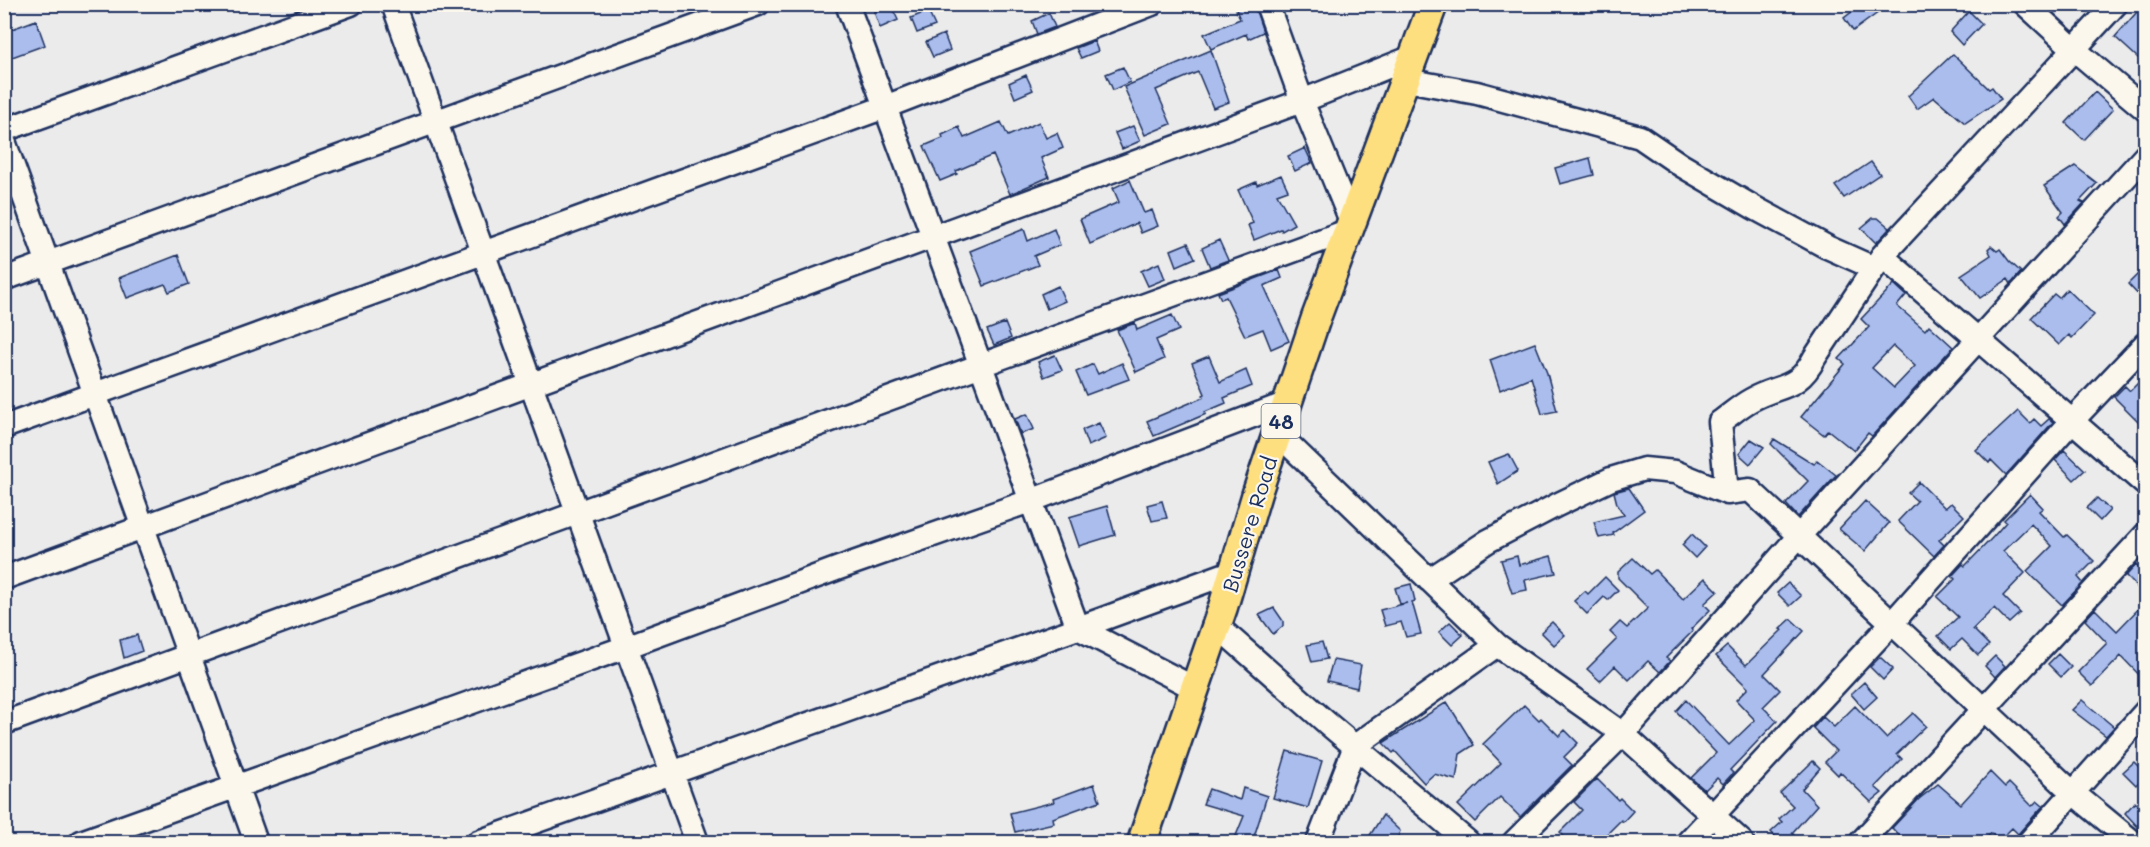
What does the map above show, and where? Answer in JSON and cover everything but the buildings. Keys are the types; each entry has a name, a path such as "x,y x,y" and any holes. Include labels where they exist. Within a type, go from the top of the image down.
{"main road":[{"name":"Bussere Road","path":"1142,843 1196,689 1287,404 1349,226 1433,4"}],"street":[{"path":"4,130 351,4"},
{"path":"393,4 697,843"},
{"path":"4,279 758,4"},
{"path":"847,4 1078,628 1196,689"},
{"path":"4,427 885,107 1152,4"},
{"path":"4,723 980,365 1349,226 1268,4"},
{"path":"2025,4 2074,50 2145,110"},
{"path":"1727,493 1720,422 1752,399 1787,386 1808,372 1815,357 1878,262 2116,4"},
{"path":"4,578 1302,101 1410,68 1477,93 1640,137 1681,165 1827,247 1878,262 1978,340 2145,485"},
{"path":"4,141 256,843"},
{"path":"1514,843 1623,734 1799,536 2145,155"},
{"path":"1688,843 1892,623 2145,343"},
{"path":"81,843 1030,501 1287,404"},
{"path":"1277,433 1497,645 1623,734 1742,843"},
{"path":"1430,580 1488,541 1557,505 1611,479 1644,469 1675,472 1727,493 1750,490 2072,792 2133,843"},
{"path":"1861,843 2145,534"},
{"path":"478,843 1234,571"},
{"path":"1216,625 1464,841"},
{"path":"1318,843 1355,746 1497,645"},
{"path":"2029,843 2145,711"}]}
